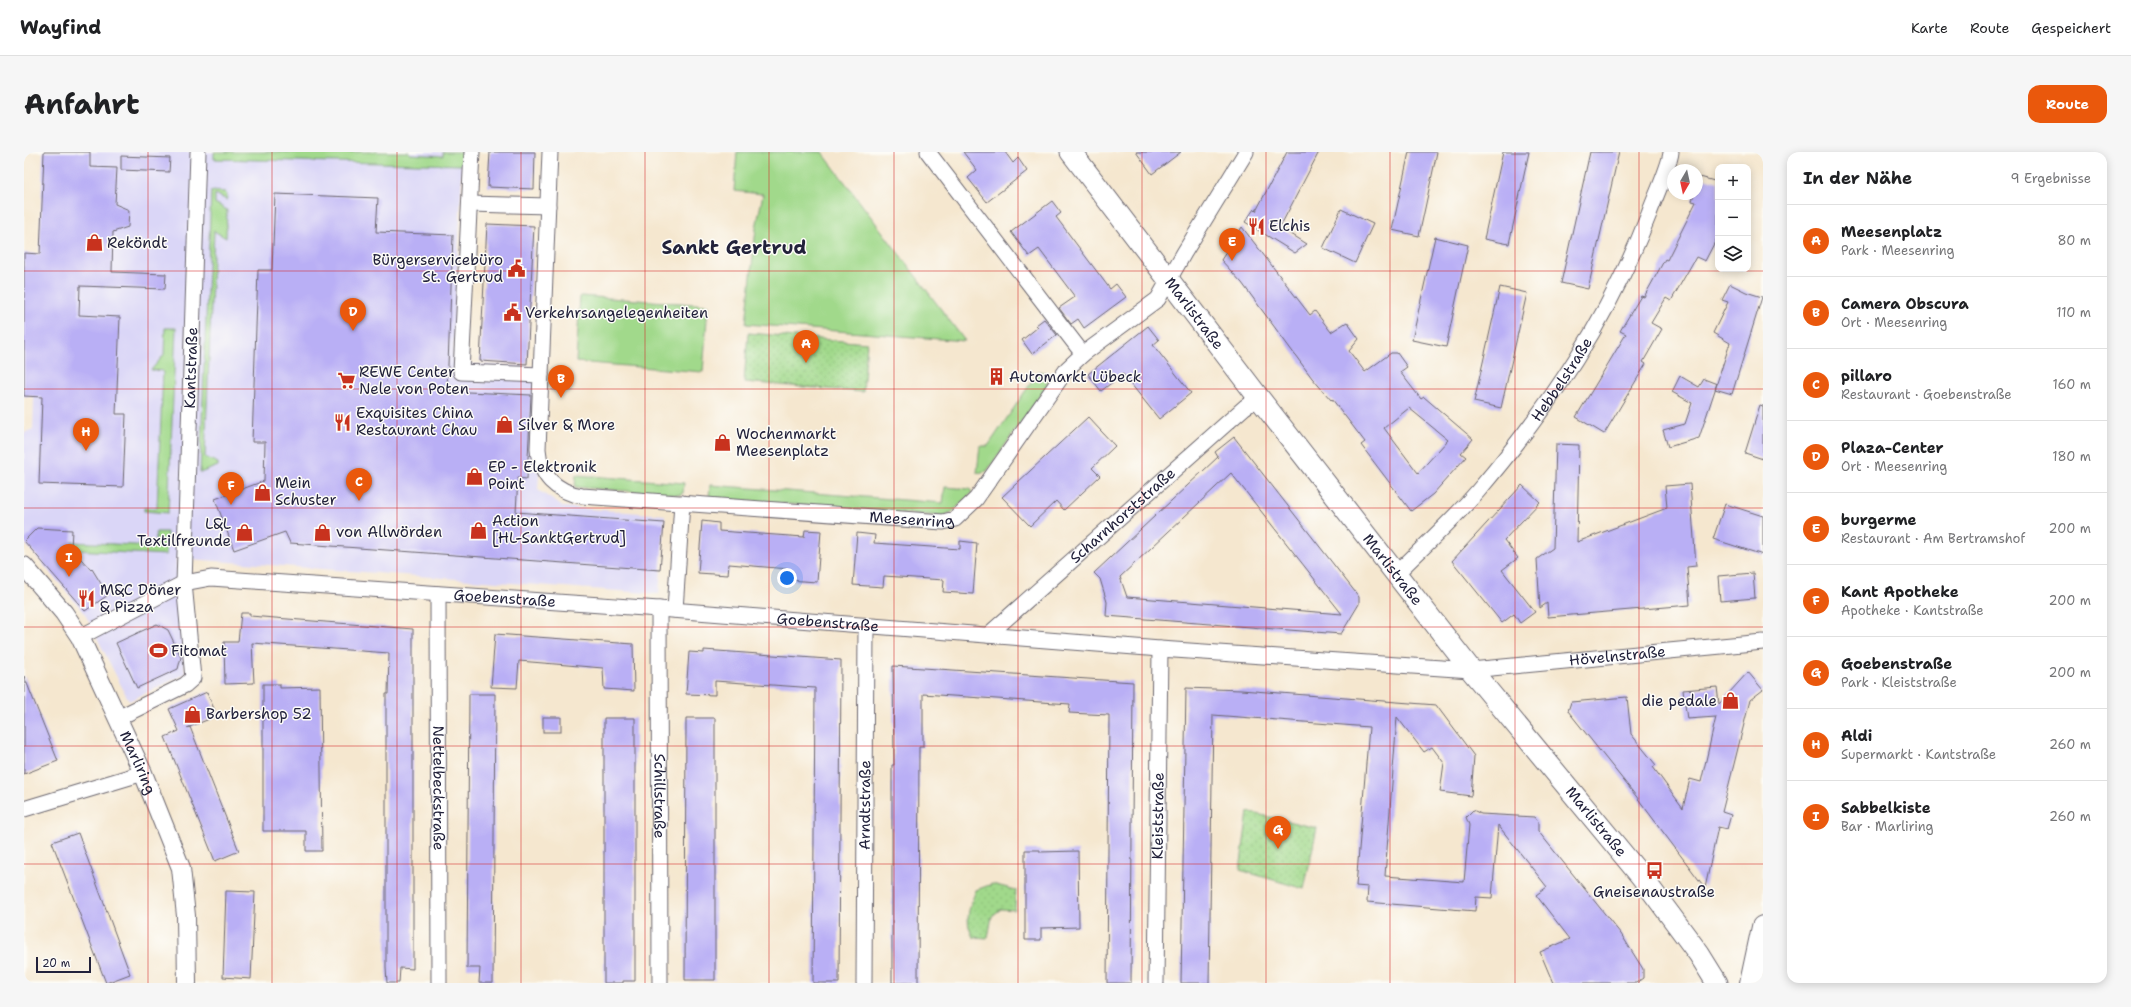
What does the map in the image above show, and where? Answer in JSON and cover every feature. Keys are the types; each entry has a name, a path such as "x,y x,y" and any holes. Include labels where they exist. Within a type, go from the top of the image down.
{"main road":[{"name":"Marlistraße","path":"1071,152 1258,398 1472,670 1641,876 1699,954 1717,983"},
{"path":"1750,983 1763,927"}],"street":[{"name":"Kantstraße","path":"184,583 198,152"},
{"path":"472,152 460,372 541,375"},
{"name":"Meesenring","path":"550,152 538,456 542,470 552,483 567,493 582,496 943,522 961,514 976,499 1066,369 1083,354 1158,299 1184,253 1246,152"},
{"path":"928,152 1083,354"},
{"name":"Hebbelstraße","path":"1397,573 1478,491 1531,426 1566,378 1605,313 1641,233 1672,152"},
{"path":"470,204 548,206"},
{"name":"Scharnhorststraße","path":"988,635 1239,412 1258,398"},
{"path":"675,610 682,503"},
{"name":"Marliring","path":"24,566 64,613 80,637 143,773 180,868 186,916 187,983"},
{"name":"Goebenstraße","path":"80,637 184,583 211,578 675,610 866,627 1472,670"},
{"path":"118,718 185,686 193,678 184,583"},
{"name":"Nettelbeckstraße","path":"438,594 439,983"},
{"name":"Schillstraße","path":"659,609 660,983"},
{"name":"Arndtstraße","path":"864,983 866,627"},
{"name":"Hövelnstraße","path":"1472,670 1763,642"},
{"name":"Kleiststraße","path":"1156,983 1160,649"},
{"path":"24,809 143,773"}],"shaded area":[{"path":"43,152 463,152 453,363 545,367 538,490 563,507 665,515 659,594 176,558 185,674 129,701 84,612 24,542 24,433 33,429"}],"green space":[{"path":"214,152 409,152 410,154 443,156 443,152 462,152 461,165 214,159"},
{"path":"737,152 822,152 965,341 746,324 756,228 763,194 734,191"},
{"path":"211,191 225,192 227,195 227,200 215,194 215,203 227,210 226,238 214,231 205,457 218,463 218,466 200,473"},
{"path":"580,296 708,305 703,372 576,362"},
{"path":"165,328 176,328 168,513 144,511 144,508 157,508 163,371 151,370 164,355"},
{"path":"748,333 867,343 863,392 744,382"},
{"path":"1039,371 1046,373 1048,381 1047,385 987,471 977,473 980,446 988,446"},
{"path":"576,475 684,483 683,493 680,495 575,487"},
{"path":"710,485 943,503 945,487 970,489 972,493 952,512 942,516 709,498"},
{"path":"156,532 167,532 166,555 76,550 72,542 155,546"},
{"path":"1248,812 1317,828 1304,889 1240,870"},
{"path":"992,884 1016,890 1015,910 1001,909 992,916 988,938 973,937 970,931 968,919 971,903 976,890"}],"building":[{"path":"44,152 90,152 90,167 117,168 115,204 129,210 128,227 113,232 112,272 166,274 165,289 80,286 79,315 120,317 116,414 126,414 123,487 39,484 42,397 24,396 24,253 40,254"},
{"path":"490,152 535,152 534,189 488,187"},
{"path":"963,152 1005,152 1013,163 1018,158 1027,171 987,202 968,178 977,170"},
{"path":"1136,152 1181,152 1152,174"},
{"path":"1287,152 1319,152 1280,227 1307,244 1295,253 1245,222 1254,209 1256,211"},
{"path":"1409,152 1437,152 1419,236 1392,230"},
{"path":"1503,152 1529,152 1509,244 1484,239"},
{"path":"1590,152 1619,152 1588,289 1561,283"},
{"path":"121,156 170,158 169,172 121,170"},
{"path":"1703,178 1715,181 1715,242 1705,261 1696,257 1671,301 1666,298 1651,323 1662,329 1643,362 1646,364 1604,434 1576,417 1626,334 1620,331 1641,296 1644,297 1665,259 1667,260 1696,202 1692,201 1703,200"},
{"path":"275,194 378,198 376,232 453,235 447,391 531,395 527,479 518,478 516,512 664,523 660,570 290,543 285,532 234,550 215,499 264,481 265,442 252,442 258,270 272,270"},
{"path":"1052,201 1061,213 1056,217 1110,289 1116,284 1126,297 1084,328 1078,319 1071,324 1059,308 1075,297 1039,249 1029,256 1011,232"},
{"path":"1341,209 1373,224 1355,263 1323,248"},
{"path":"487,224 534,226 527,364 480,361"},
{"path":"1242,227 1310,315 1315,311 1331,332 1347,322 1359,339 1349,351 1365,372 1391,353 1397,353 1407,367 1400,372 1421,399 1424,397 1473,439 1461,453 1466,457 1433,494 1411,511 1361,445 1365,442 1332,399 1331,400 1312,378 1242,283 1221,260","holes":["1409,408 1448,440 1418,473 1384,428"]},
{"path":"1435,237 1468,245 1446,347 1412,340"},
{"path":"1730,284 1746,292 1762,297 1732,394 1715,389 1730,343 1713,333 1728,302 1722,300"},
{"path":"1500,287 1527,293 1501,408 1474,402"},
{"path":"1044,319 1057,335 1032,354 1022,340 1038,327 1036,325"},
{"path":"1148,326 1159,340 1153,345 1191,393 1159,419 1123,374 1101,391 1088,374"},
{"path":"1680,376 1699,387 1704,379 1717,384 1699,438 1668,447 1663,430 1685,424 1692,403 1672,392"},
{"path":"1760,405 1763,406 1763,459 1745,453"},
{"path":"1088,417 1115,446 1092,468 1100,476 1064,510 1056,501 1030,526 1002,497"},
{"path":"1234,437 1359,597 1359,604 1341,634 1106,616 1107,602 1100,579 1094,573 1218,457 1215,452","holes":["1231,473 1342,614 1127,597 1120,577"]},
{"path":"1556,444 1579,445 1577,542 1667,508 1665,486 1690,484 1696,566 1687,567 1690,605 1548,617 1547,603 1540,608 1537,559 1553,548"},
{"path":"1522,485 1540,502 1504,540 1518,558 1502,570 1535,612 1520,623 1514,614 1502,623 1452,561"},
{"path":"1725,504 1763,516 1763,555 1713,539"},
{"path":"702,521 719,523 719,531 804,537 805,530 821,531 817,582 788,580 789,569 729,564 728,575 698,573"},
{"path":"37,528 72,530 71,548 91,570 92,569 108,595 85,611 24,541"},
{"path":"857,533 875,535 874,543 960,549 960,541 977,543 973,594 943,592 944,580 884,576 883,587 853,585"},
{"path":"1753,573 1755,598 1720,601 1718,576"},
{"path":"241,613 250,613 250,616 413,629 413,969 400,968 399,983 387,983 386,968 386,694 388,694 389,653 252,643 254,683 225,684 224,642 238,642"},
{"path":"157,624 168,630 181,657 178,669 137,688 116,643"},
{"path":"495,634 633,644 634,691 604,689 603,668 519,661 517,688 491,687"},
{"path":"704,650 841,660 839,983 813,983 815,688 715,681 715,695 686,694 689,652 704,653"},
{"path":"893,666 1133,682 1131,983 1107,983 1109,715 1069,713 1070,704 923,694 923,747 919,747 918,983 892,983 892,765 894,765"},
{"path":"1748,672 1763,690 1750,700 1722,812 1731,815 1727,829 1718,827 1705,888 1636,796 1568,711 1571,702 1627,697 1631,734 1656,765 1653,767 1683,808 1690,779 1701,782 1716,717 1687,719 1683,690 1717,687 1719,704"},
{"path":"24,676 58,761 24,774"},
{"path":"263,684 280,684 280,688 320,687 322,851 306,851 306,831 263,831"},
{"path":"1186,688 1241,690 1436,705 1474,756 1471,796 1440,792 1444,763 1432,747 1424,752 1397,717 1385,876 1464,882 1469,825 1466,817 1473,810 1481,814 1534,817 1538,822 1538,831 1621,934 1643,969 1643,978 1636,983 1553,983 1540,952 1570,939 1536,895 1547,887 1498,825 1492,898 1476,897 1475,911 1367,902 1368,887 1356,886 1369,727 1213,715 1209,983 1181,983"},
{"path":"207,692 217,716 187,728 190,727 239,851 215,861 165,737 179,731 169,709"},
{"path":"469,694 495,694 493,983 479,983 480,968 467,968"},
{"path":"543,717 561,717 561,732 543,732"},
{"path":"604,718 635,718 635,981 623,981 623,983 604,983"},
{"path":"686,718 715,718 715,980 685,980"},
{"path":"78,833 130,974 106,983 52,842"},
{"path":"1025,850 1040,850 1040,852 1078,851 1079,927 1041,928 1041,940 1025,940"},
{"path":"226,891 255,892 251,979 223,977"}],"place":[{"name":"Elchis","path":"1256,226"},
{"name":"Reköndt","path":"94,243"},
{"name":"burgerme","path":"1232,261"},
{"name":"Bürgerservicebüro St. Gertrud","path":"516,269"},
{"name":"Verkehrsangelegenheiten","path":"512,313"},
{"name":"Plaza-Center","path":"353,331"},
{"name":"Meesenplatz","path":"806,363"},
{"name":"Automarkt Lübeck","path":"996,377"},
{"name":"REWE Center Nele von Poten","path":"346,381"},
{"name":"Camera Obscura","path":"561,398"},
{"name":"Exquisites China Restaurant Chau","path":"343,422"},
{"name":"Silver & More","path":"505,425"},
{"name":"Wochenmarkt Meesenplatz","path":"723,443"},
{"name":"Aldi","path":"86,451"},
{"name":"EP - Elektronik Point","path":"475,476"},
{"name":"Mein Schuster","path":"262,492"},
{"name":"pillaro","path":"359,501"},
{"name":"Kant Apotheke","path":"231,505"},
{"name":"Action [HL-SanktGertrud]","path":"479,530"},
{"name":"von Allwörden","path":"323,532"},
{"name":"L&L Textilfreunde","path":"244,533"},
{"name":"Sabbelkiste","path":"69,577"},
{"name":"M&C Döner & Pizza","path":"87,599"},
{"name":"Fitomat","path":"158,651"},
{"name":"die pedale","path":"1730,701"},
{"name":"Barbershop 52","path":"193,714"},
{"name":"Goebenstraße","path":"1278,849"},
{"name":"Gneisenaustraße","path":"1654,871"}],"district":[{"name":"Sankt Gertrud","path":"734,247"}]}
